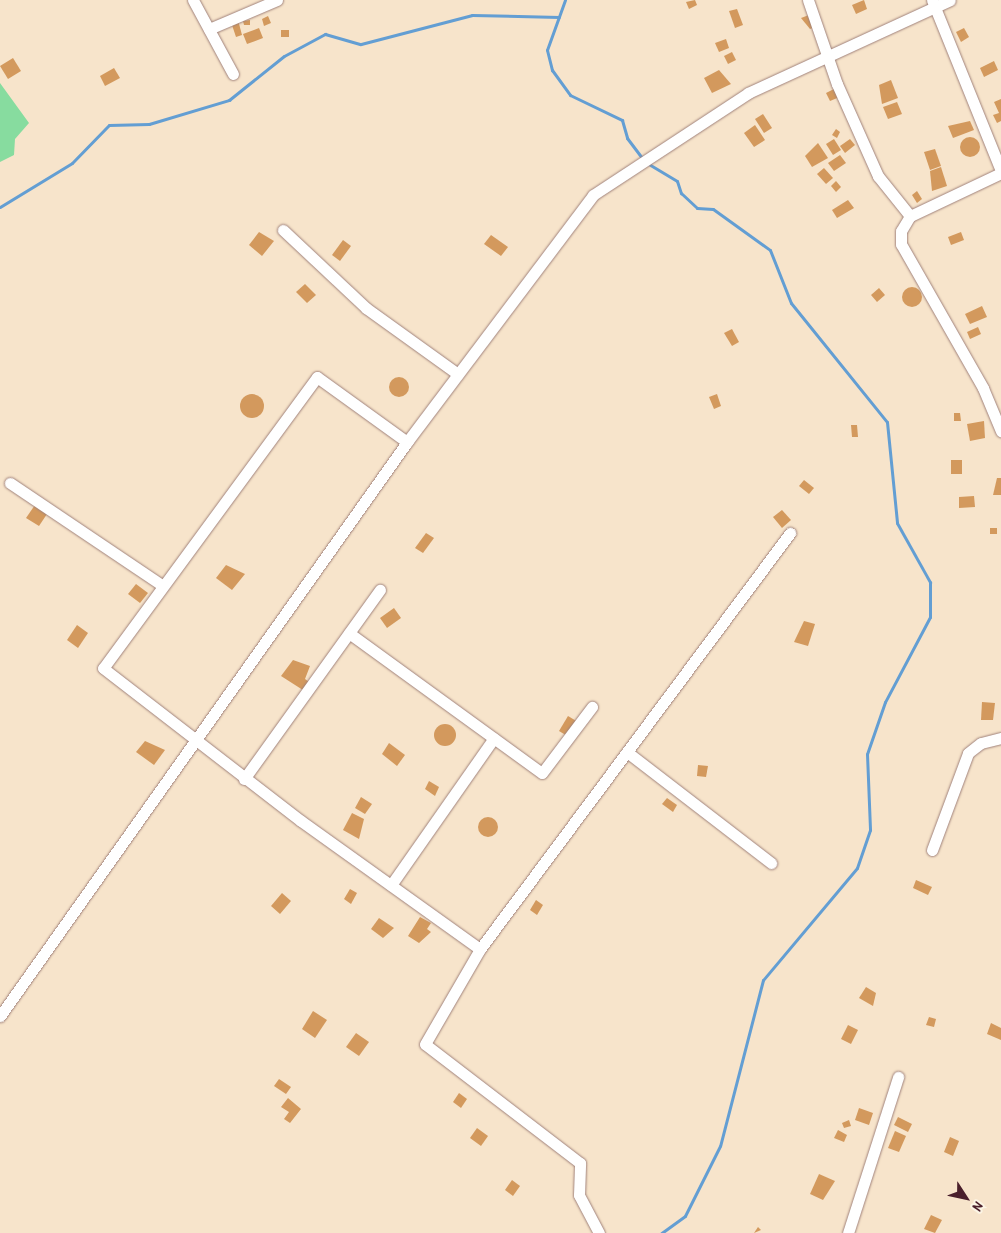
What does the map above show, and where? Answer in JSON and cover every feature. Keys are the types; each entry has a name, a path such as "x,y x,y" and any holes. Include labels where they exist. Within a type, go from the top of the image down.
{"street":[{"path":"193,0 233,74"},
{"path":"209,29 277,0"},
{"path":"808,0 830,53 838,84 878,176 910,216"},
{"path":"0,1016 197,744 407,442 593,195 748,93 933,3 950,0"},
{"path":"933,3 1001,172 910,216 901,231 901,244 983,388 1001,431"},
{"path":"283,230 366,308 458,374"},
{"path":"407,442 317,377 103,668 197,744 480,949"},
{"path":"10,483 163,586"},
{"path":"599,1233 579,1195 580,1163 425,1044 480,949 790,533"},
{"path":"244,779 380,590"},
{"path":"349,633 542,773 592,707"},
{"path":"391,885 494,738"},
{"path":"932,850 968,753 981,743 1001,738"},
{"path":"627,752 772,863"},
{"path":"848,1233 898,1077"}],"green space":[{"path":"0,83 29,123 15,139 14,155 0,162"}],"building":[{"path":"695,0 697,5 689,9 686,2"},
{"path":"864,0 867,9 856,14 852,5"},
{"path":"737,9 743,25 735,28 729,11"},
{"path":"809,15 815,27 810,29 801,18"},
{"path":"268,16 271,23 264,26 262,19"},
{"path":"238,20 242,35 236,37 231,22"},
{"path":"250,20 250,25 244,25 243,21"},
{"path":"259,28 263,38 247,44 243,34"},
{"path":"964,28 969,37 961,42 956,32"},
{"path":"281,30 289,30 289,37 281,37"},
{"path":"726,39 729,48 719,52 715,43"},
{"path":"732,52 736,60 728,64 724,56"},
{"path":"13,58 21,71 8,79 0,66"},
{"path":"994,61 998,70 984,77 980,68"},
{"path":"114,68 120,78 105,86 100,76"},
{"path":"719,70 731,84 712,93 704,78"},
{"path":"891,80 898,98 882,104 879,85"},
{"path":"838,87 842,96 830,101 826,93"},
{"path":"1001,99 1001,121 997,123 993,115 999,113 994,102"},
{"path":"897,102 902,114 888,119 883,107"},
{"path":"763,114 772,128 764,133 755,119"},
{"path":"970,121 974,130 953,138 948,126"},
{"path":"755,125 765,140 754,147 744,133"},
{"path":"836,129 840,132 837,138 832,135"},
{"path":"970,137 977,140 980,147 977,154 970,157 963,154 960,147 963,140"},
{"path":"834,139 841,150 833,155 826,144"},
{"path":"850,139 855,145 845,153 840,146"},
{"path":"818,143 828,158 812,167 805,156"},
{"path":"935,149 941,166 930,170 924,152"},
{"path":"840,155 846,163 834,171 828,163"},
{"path":"941,167 947,186 932,191 930,171"},
{"path":"824,168 833,178 826,184 817,174"},
{"path":"836,181 841,187 836,192 831,186"},
{"path":"917,191 922,199 917,203 912,195"},
{"path":"848,200 854,208 837,218 832,210"},
{"path":"259,232 274,241 262,256 249,245"},
{"path":"961,232 964,240 951,245 948,237"},
{"path":"491,235 508,247 501,256 484,244"},
{"path":"343,240 351,246 340,261 332,255"},
{"path":"305,284 316,295 307,303 296,292"},
{"path":"912,287 919,290 922,297 919,304 912,307 905,304 902,297 905,290"},
{"path":"879,288 885,295 877,302 871,295"},
{"path":"982,306 987,317 970,324 965,314"},
{"path":"978,327 981,334 970,339 967,332"},
{"path":"732,329 739,342 732,346 724,333"},
{"path":"399,377 406,380 409,387 406,394 399,397 392,394 389,387 392,380"},
{"path":"252,394 261,397 264,406 261,415 252,418 243,415 240,406 243,397"},
{"path":"717,394 721,406 714,409 709,397"},
{"path":"954,413 960,413 961,421 954,421"},
{"path":"984,421 985,438 970,441 967,424"},
{"path":"851,425 857,425 858,437 852,437"},
{"path":"951,460 962,460 962,474 951,474"},
{"path":"997,478 1001,478 1001,495 993,495"},
{"path":"804,480 814,488 809,494 799,486"},
{"path":"974,496 975,507 959,508 959,497"},
{"path":"37,502 49,511 39,526 26,518"},
{"path":"782,510 791,520 782,528 773,517"},
{"path":"990,528 997,528 997,534 990,534"},
{"path":"426,533 434,538 423,553 415,548"},
{"path":"226,565 245,574 232,590 216,578"},
{"path":"136,584 148,593 140,603 128,594"},
{"path":"394,608 401,618 387,628 380,618"},
{"path":"804,621 815,624 808,646 794,642"},
{"path":"77,625 88,633 78,648 67,640"},
{"path":"293,660 310,666 305,679 312,684 306,692 281,676"},
{"path":"982,702 995,703 993,720 981,720"},
{"path":"568,716 578,722 569,737 559,731"},
{"path":"445,724 453,727 456,735 453,743 445,746 437,743 434,735 437,727"},
{"path":"145,741 165,750 154,765 136,752"},
{"path":"389,743 405,755 397,766 382,754"},
{"path":"698,765 708,766 706,777 697,776"},
{"path":"429,781 439,787 435,796 425,789"},
{"path":"361,797 372,804 365,814 355,808"},
{"path":"667,798 677,805 673,812 662,804"},
{"path":"352,813 364,819 359,839 343,830"},
{"path":"488,817 495,820 498,827 495,834 488,837 481,834 478,827 481,820"},
{"path":"916,880 932,887 928,895 913,888"},
{"path":"350,889 357,893 351,904 344,899"},
{"path":"282,893 291,901 280,914 271,906"},
{"path":"536,900 543,905 537,915 530,910"},
{"path":"420,917 431,923 427,929 431,932 419,943 408,936"},
{"path":"379,918 394,928 383,938 371,929"},
{"path":"866,987 876,993 873,1006 859,998"},
{"path":"313,1011 327,1020 315,1038 302,1029"},
{"path":"929,1017 936,1019 934,1027 926,1025"},
{"path":"991,1023 1001,1028 1001,1040 987,1034"},
{"path":"848,1025 858,1030 851,1044 841,1039"},
{"path":"356,1033 369,1042 359,1056 346,1047"},
{"path":"279,1079 291,1087 286,1094 274,1086"},
{"path":"459,1093 467,1099 461,1108 453,1102"},
{"path":"288,1098 301,1109 290,1123 284,1119 289,1112 281,1107"},
{"path":"859,1108 873,1113 869,1125 855,1120"},
{"path":"898,1117 912,1124 908,1132 894,1125"},
{"path":"849,1120 851,1126 844,1128 842,1123"},
{"path":"477,1128 488,1136 481,1146 470,1138"},
{"path":"838,1130 847,1135 844,1142 834,1138"},
{"path":"895,1131 906,1136 899,1152 888,1148"},
{"path":"950,1137 959,1141 953,1156 944,1152"},
{"path":"819,1174 835,1181 823,1200 810,1194"},
{"path":"512,1180 520,1186 513,1196 505,1190"},
{"path":"931,1215 942,1220 935,1233 924,1229"}],"waterway":[{"path":"565,0 547,50 552,70 570,95 622,120 627,138 643,159"},
{"path":"0,207 72,163 109,125 149,124 229,100 284,56 325,34 361,44 472,15 559,17"},
{"path":"647,163 677,181 681,193 697,208 713,209 770,250 791,303 887,422 897,523 930,582 930,617 885,702 867,754 870,830 857,868 763,980 720,1146 685,1216 662,1233"}]}
